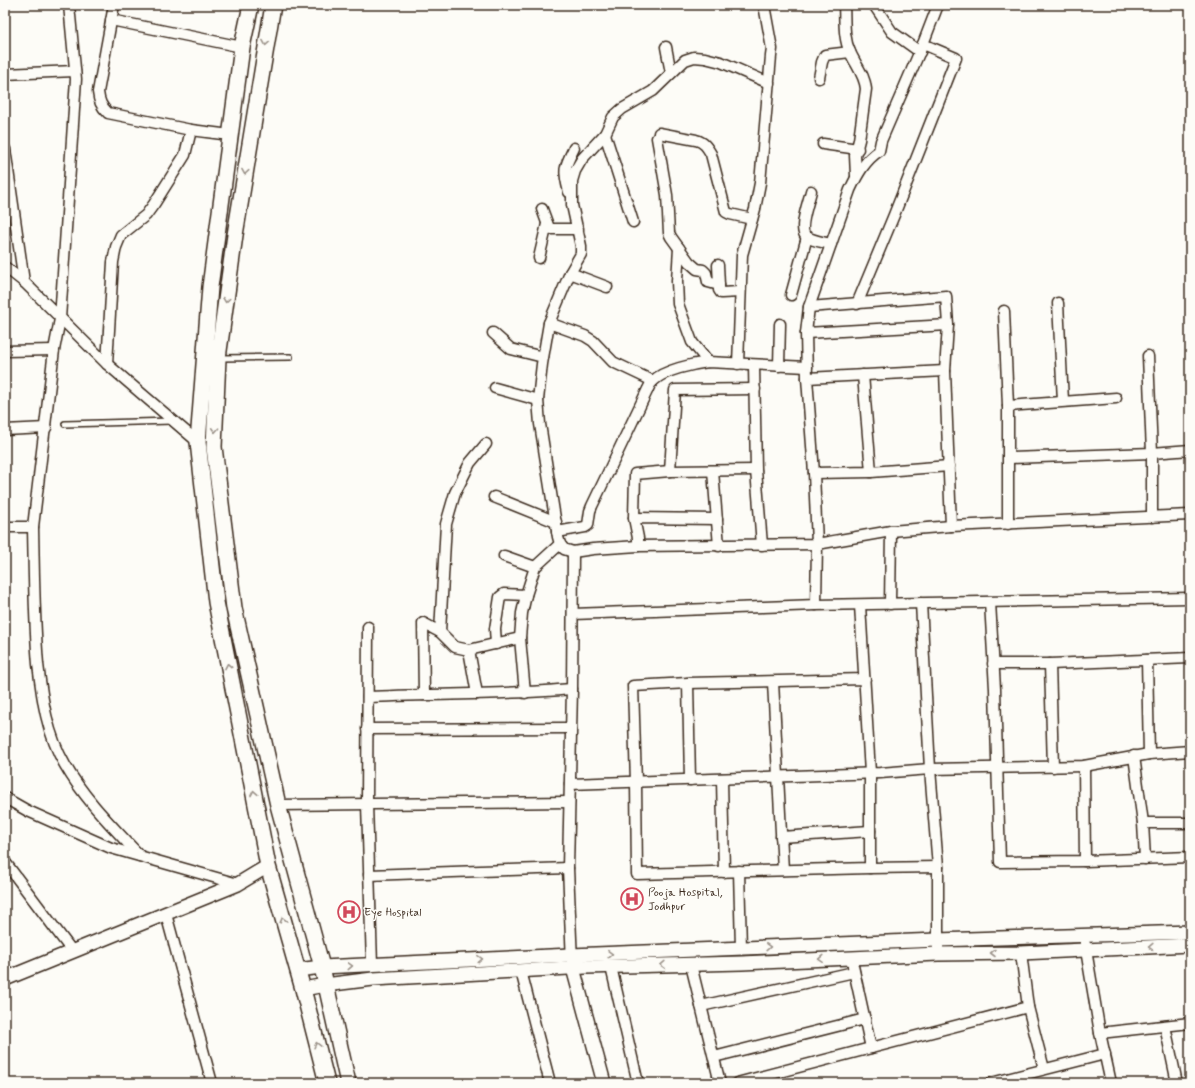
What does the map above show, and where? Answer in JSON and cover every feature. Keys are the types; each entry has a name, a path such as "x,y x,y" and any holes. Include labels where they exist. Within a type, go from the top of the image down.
{"main road":[{"path":"251,5 242,47 210,287 198,442 216,602 268,866 303,989 327,1083"},
{"path":"273,5 235,235 218,358 214,447 233,600 278,805 322,967 348,1083"}],"street":[{"path":"69,5 75,71 60,319 54,350 46,428 33,527 35,634 41,691 48,728 64,765 90,802 140,856"},
{"path":"114,5 98,92 102,106 108,113 191,130 230,135"},
{"path":"738,364 742,255 760,183 772,49 764,5"},
{"path":"844,5 846,36 850,52 865,81 866,89 858,148 855,155 854,164 856,176"},
{"path":"857,304 956,58 921,48 892,32 874,5"},
{"path":"816,605 817,544 814,473 807,378 806,333 809,307 850,190 856,176 871,156 879,151 881,141 938,5"},
{"path":"111,20 242,47"},
{"path":"666,48 671,73"},
{"path":"819,78 825,55 850,52"},
{"path":"572,205 572,181 575,171 582,159 604,134 613,117 622,109 653,92 685,60 694,57 726,63 769,83"},
{"path":"5,74 75,71"},
{"path":"107,364 113,262 116,247 122,235 146,215 154,204 185,155 191,130"},
{"path":"604,134 633,222"},
{"path":"719,285 710,284 708,282 706,272 693,266 672,241 669,233 667,195 658,136 696,140 707,146 711,154 726,212 752,219"},
{"path":"823,144 858,148"},
{"path":"574,148 564,170 578,229 581,254 570,273 549,323 538,400 540,424 556,527 560,544 564,549 573,552 638,546 817,544 890,531 951,526 1190,515"},
{"path":"5,149 24,282"},
{"path":"811,191 802,229 807,237 831,244"},
{"path":"542,209 549,228 578,229"},
{"path":"539,258 547,224"},
{"path":"791,295 807,237"},
{"path":"679,248 677,282 678,304 692,342 708,362"},
{"path":"718,265 719,290 721,293 740,292"},
{"path":"5,267 24,282 107,364 198,442"},
{"path":"570,273 607,287"},
{"path":"809,307 946,296 948,325 945,372 951,526"},
{"path":"1058,303 1063,401"},
{"path":"1004,311 1009,458 1008,524"},
{"path":"549,323 585,336 593,341 613,362 653,380"},
{"path":"779,366 780,324"},
{"path":"806,333 948,325"},
{"path":"493,333 511,349 543,357"},
{"path":"5,351 54,350"},
{"path":"1148,356 1152,453 1152,517"},
{"path":"494,497 556,527 585,527 588,525 592,506 653,380 666,372 698,363 708,362 807,367"},
{"path":"754,365 756,470 762,545"},
{"path":"807,378 945,372"},
{"path":"863,375 871,472"},
{"path":"495,388 538,400"},
{"path":"670,471 674,390 755,389"},
{"path":"1008,406 1116,398"},
{"path":"5,430 46,428"},
{"path":"440,632 446,524 455,493 470,463 486,444"},
{"path":"1009,458 1152,453 1190,450"},
{"path":"814,473 871,472 949,466"},
{"path":"638,546 634,518 635,474 670,471 756,470"},
{"path":"713,471 718,546"},
{"path":"634,518 717,519"},
{"path":"5,527 33,527"},
{"path":"890,531 890,604"},
{"path":"525,693 520,638 522,613 526,595 535,567 560,544"},
{"path":"573,552 568,868 572,962 604,1083"},
{"path":"504,556 535,567"},
{"path":"496,644 495,629 500,597 504,594 526,595"},
{"path":"573,614 816,605 1190,598"},
{"path":"990,602 998,769 1000,862 1085,861 1190,857"},
{"path":"921,603 930,769 938,867 938,954"},
{"path":"860,605 870,773 870,868"},
{"path":"424,695 423,623 440,632 455,647 469,650 520,638"},
{"path":"368,627 367,804 372,965"},
{"path":"469,650 477,694"},
{"path":"993,664 1050,664 1190,658"},
{"path":"1147,660 1149,754"},
{"path":"1050,664 1053,767"},
{"path":"865,679 688,683 633,686 636,782 636,874 938,867"},
{"path":"773,682 783,870"},
{"path":"688,683 690,780"},
{"path":"368,697 525,693 572,689"},
{"path":"367,729 571,728"},
{"path":"570,784 777,777 930,769 998,769 1084,766 1134,756 1190,751"},
{"path":"1134,756 1145,859"},
{"path":"1084,766 1085,861"},
{"path":"722,779 724,872"},
{"path":"5,798 28,811 111,848 238,884"},
{"path":"278,805 569,802"},
{"path":"1142,823 1190,823"},
{"path":"781,837 870,831"},
{"path":"5,862 72,951"},
{"path":"5,979 238,884 268,866"},
{"path":"369,875 568,868"},
{"path":"739,871 741,948"},
{"path":"166,914 212,1083"},
{"path":"297,970 322,967 372,965 572,962 741,948 1190,932"},
{"path":"1083,936 1100,1033 1111,1083"},
{"path":"303,989 373,979 521,971 572,962 611,967 742,964 938,954 1021,953 1190,945"},
{"path":"1021,953 1028,1007 1044,1069"},
{"path":"851,958 871,1048"},
{"path":"691,965 720,1083"},
{"path":"611,967 638,1083"},
{"path":"521,971 550,1083"},
{"path":"700,1006 854,972"},
{"path":"737,1083 1028,1007"},
{"path":"714,1057 865,1019"},
{"path":"1100,1033 1190,1023"},
{"path":"1165,1026 1177,1083"},
{"path":"991,1083 1104,1054"}],"lane":[{"path":"218,358 290,357"},
{"path":"65,424 174,421"}],"place":[{"name":"Pooja Hospital, Jodhpur","path":"632,899"},
{"name":"Eye Hospital","path":"349,912"}]}
